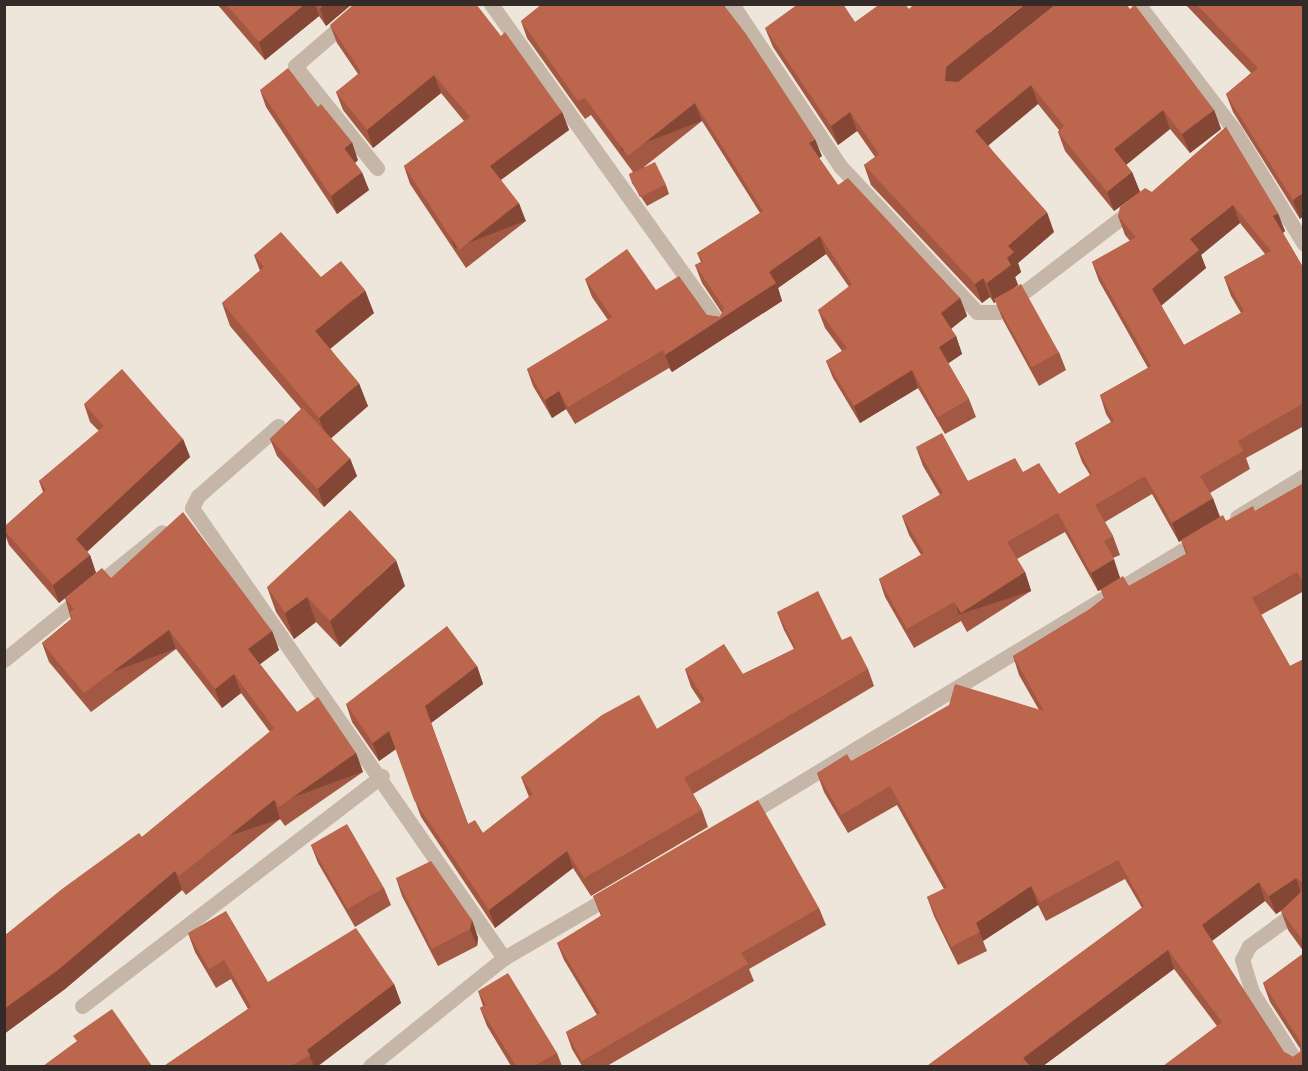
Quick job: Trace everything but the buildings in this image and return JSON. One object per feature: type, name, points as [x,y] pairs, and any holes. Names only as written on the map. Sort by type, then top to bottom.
[{"type":"street","points":[[367,4],[295,66],[377,168]]},
{"type":"street","points":[[491,4],[721,327]]},
{"type":"street","points":[[732,4],[840,166],[976,312],[998,312],[1151,195]]},
{"type":"street","points":[[1138,4],[1235,131],[1304,244]]},
{"type":"street","points":[[1198,160],[1235,131]]},
{"type":"street","points":[[4,660],[192,508],[198,496],[278,426]]},
{"type":"street","points":[[729,826],[1304,476]]},
{"type":"street","points":[[192,508],[382,776],[504,958]]},
{"type":"street","points":[[81,1006],[382,776]]},
{"type":"street","points":[[370,1066],[504,958],[627,886]]},
{"type":"street","points":[[1299,1066],[1252,992],[1242,960],[1249,946],[1304,906]]}]
